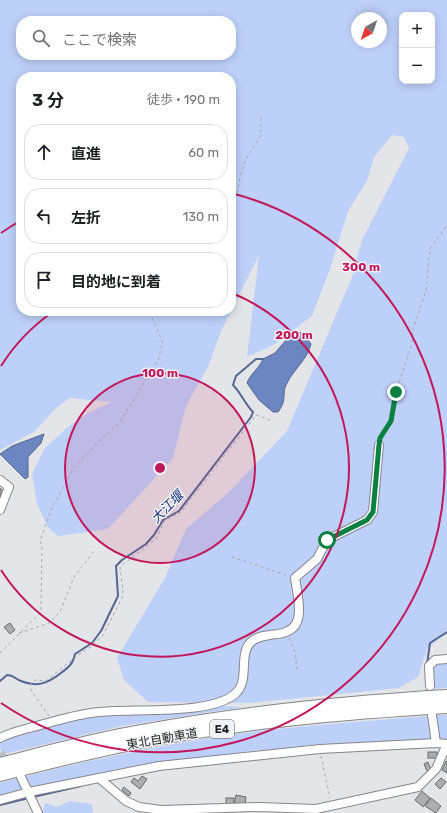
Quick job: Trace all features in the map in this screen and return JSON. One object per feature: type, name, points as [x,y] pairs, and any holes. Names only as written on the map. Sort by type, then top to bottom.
[{"type":"highway","name":"東北自動車道","points":[[0,764],[141,731],[220,718],[323,706],[447,696]]},
{"type":"highway","name":"東北自動車道","points":[[0,775],[70,757],[135,743],[222,729],[321,717],[447,707]]},
{"type":"street","points":[[0,738],[51,722],[91,712],[200,707],[218,703],[236,693],[242,683],[247,646],[260,637],[288,632],[294,628],[298,616],[295,578],[317,559],[327,540],[367,520],[373,512],[379,445]]},
{"type":"street","points":[[0,480],[10,487],[0,510]]},
{"type":"street","points":[[430,686],[429,666],[435,660],[447,659]]},
{"type":"street","points":[[432,716],[436,743]]},
{"type":"street","points":[[0,800],[28,792],[159,766],[320,749],[436,743],[447,744],[436,769],[418,787],[397,790],[331,807],[300,809],[259,806],[160,810],[139,807],[126,801],[99,778]]},
{"type":"street","points":[[21,777],[38,813]]},
{"type":"path","points":[[236,197],[246,160],[261,136],[261,117]]},
{"type":"path","points":[[379,445],[380,438],[391,421],[396,392],[412,344],[413,329],[426,291],[430,249],[447,225]]},
{"type":"path","points":[[0,654],[18,633],[41,612],[42,547],[40,541],[50,512],[72,469],[97,442],[120,422],[158,360],[163,343],[151,316]]},
{"type":"path","points":[[51,722],[48,712],[31,690],[31,684],[35,680],[46,681],[78,655],[92,646],[103,635],[122,598],[123,590],[120,568],[126,561],[153,542],[165,520],[180,513],[256,415],[270,420]]},
{"type":"path","points":[[18,633],[49,623],[60,612],[74,577],[96,550]]},
{"type":"path","points":[[232,557],[295,578]]},
{"type":"path","points":[[288,632],[289,642],[295,652],[297,669]]},
{"type":"path","points":[[320,749],[331,807]]},
{"type":"shaded area","points":[[0,0],[447,0],[447,630],[427,649],[418,677],[399,688],[249,703],[148,702],[124,680],[117,658],[165,578],[186,529],[229,492],[287,431],[352,277],[362,240],[409,148],[404,137],[392,135],[374,157],[367,181],[348,211],[330,269],[312,316],[275,344],[247,357],[259,255],[236,301],[236,72],[16,72],[16,316],[228,316],[221,331],[208,367],[186,406],[173,458],[108,529],[58,536],[47,526],[37,503],[32,474],[45,448],[68,427],[88,413],[112,402],[70,398],[56,408],[34,432],[0,450]]},
{"type":"shaded area","points":[[293,332],[303,333],[311,344],[307,355],[293,373],[285,387],[283,404],[278,412],[273,412],[259,400],[247,383],[263,359],[275,353]]},
{"type":"shaded area","points":[[44,434],[41,443],[28,457],[28,477],[25,479],[0,454],[12,446]]},
{"type":"shaded area","points":[[447,663],[447,688],[433,689],[431,669],[436,664]]},
{"type":"shaded area","points":[[220,706],[243,707],[121,726],[4,754],[0,749],[0,742],[5,739],[91,716]]},
{"type":"shaded area","points":[[435,715],[447,715],[447,740],[441,740],[437,736]]},
{"type":"shaded area","points":[[431,716],[432,737],[428,741],[251,751],[119,770],[35,789],[30,787],[23,777],[71,765],[167,745],[216,737],[296,727]]},
{"type":"shaded area","points":[[17,778],[22,789],[20,793],[0,798],[0,783]]},
{"type":"shaded area","points":[[70,801],[92,804],[93,813],[43,813],[45,803],[57,807]]},
{"type":"building","points":[[0,488],[4,492],[0,496]]},
{"type":"building","points":[[10,623],[15,630],[10,634],[4,627]]},
{"type":"building","points":[[428,752],[437,752],[437,758],[428,758]]},
{"type":"building","points":[[446,761],[447,762],[447,773],[442,770]]},
{"type":"building","points":[[428,762],[431,770],[427,771],[424,764]]},
{"type":"building","points":[[142,776],[147,779],[140,789],[131,782],[134,778],[138,781]]},
{"type":"building","points":[[441,778],[446,782],[440,789],[435,784]]},
{"type":"building","points":[[124,787],[131,793],[129,796],[122,790]]},
{"type":"building","points":[[422,791],[430,798],[423,807],[415,800]]},
{"type":"building","points":[[236,795],[246,797],[245,805],[234,804]]},
{"type":"building","points":[[226,798],[234,798],[234,805],[226,805]]},
{"type":"building","points":[[431,798],[441,806],[436,813],[425,806]]},
{"type":"waterway","name":"大江堰","points":[[0,681],[7,675],[32,684],[47,682],[66,669],[72,663],[75,654],[92,643],[101,631],[118,596],[116,566],[122,560],[146,544],[154,535],[163,520],[179,511],[251,417],[253,412],[233,385],[236,376],[256,359],[263,359]]},
{"type":"waterway","points":[[427,664],[430,643],[447,632]]},
{"type":"waterway","points":[[33,797],[81,786]]},
{"type":"waterway","points":[[0,805],[29,798]]},
{"type":"tunnel","points":[[0,753],[10,765]]},
{"type":"route","points":[[327,540],[367,520],[373,512],[380,438],[391,421],[396,392]]}]
